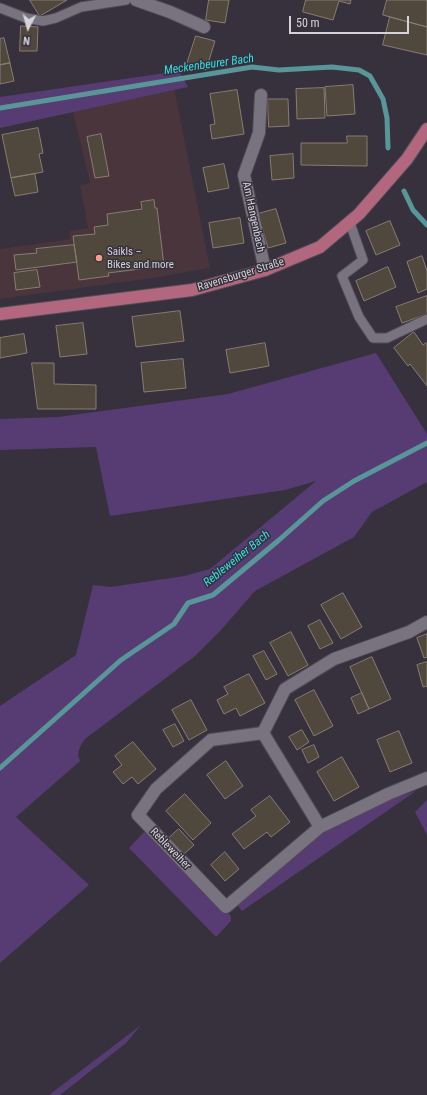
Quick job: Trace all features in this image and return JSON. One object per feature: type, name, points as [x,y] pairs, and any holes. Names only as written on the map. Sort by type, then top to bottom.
[{"type":"main road","name":"Ravensburger Straße","points":[[0,314],[192,290],[264,270],[320,247],[359,214],[407,159],[427,128]]},
{"type":"street","points":[[136,0],[170,12],[204,27]]},
{"type":"street","name":"Am Hangenbach","points":[[261,95],[258,133],[244,175],[264,270]]},
{"type":"street","points":[[320,827],[263,733],[285,689],[334,659],[409,632],[427,622]]},
{"type":"street","name":"Rebleweiher","points":[[263,733],[211,740],[156,789],[138,815],[226,907],[320,827],[388,794],[427,778]]},
{"type":"lane","points":[[0,8],[26,18],[43,21],[56,18],[78,3],[126,0]]},
{"type":"lane","points":[[350,223],[363,260],[342,276],[359,317],[373,338],[387,338],[427,319]]},
{"type":"shaded area","points":[[179,71],[188,87],[0,128],[0,97]]},
{"type":"shaded area","points":[[173,83],[210,268],[153,278],[0,299],[0,249],[70,239],[70,231],[88,228],[80,185],[90,183],[70,100]]},
{"type":"shaded area","points":[[376,353],[427,434],[427,482],[372,512],[354,537],[255,591],[221,630],[195,656],[85,739],[79,750],[78,755],[80,761],[16,817],[89,885],[0,963],[0,706],[76,655],[93,585],[111,587],[184,576],[210,569],[316,481],[285,490],[110,516],[96,447],[0,450],[0,419],[58,417],[228,394]]},
{"type":"shaded area","points":[[416,791],[242,911],[235,902],[302,846],[341,822],[381,803]]},
{"type":"shaded area","points":[[427,800],[427,835],[415,812]]},
{"type":"shaded area","points":[[145,831],[231,916],[231,921],[216,937],[129,848]]},
{"type":"shaded area","points":[[141,1025],[126,1043],[60,1095],[49,1095]]},
{"type":"building","points":[[30,0],[67,0],[40,16]]},
{"type":"building","points":[[209,0],[229,0],[225,23],[206,20]]},
{"type":"building","points":[[306,0],[351,0],[350,4],[339,1],[333,20],[303,12]]},
{"type":"building","points":[[387,0],[427,0],[427,27],[383,15]]},
{"type":"building","points":[[390,17],[427,27],[427,55],[383,45]]},
{"type":"building","points":[[21,26],[38,27],[37,51],[20,51]]},
{"type":"building","points":[[196,36],[215,41],[206,70],[187,64]]},
{"type":"building","points":[[4,38],[10,63],[0,65],[0,39]]},
{"type":"building","points":[[10,63],[14,81],[0,84],[0,65]]},
{"type":"building","points":[[353,85],[355,114],[327,116],[325,87]]},
{"type":"building","points":[[324,88],[325,118],[297,119],[296,89]]},
{"type":"building","points":[[237,90],[244,134],[212,139],[210,125],[215,124],[210,94]]},
{"type":"building","points":[[268,99],[288,99],[289,126],[269,127]]},
{"type":"building","points":[[38,128],[43,153],[39,154],[43,172],[11,178],[2,135]]},
{"type":"building","points":[[101,134],[109,176],[95,178],[87,137]]},
{"type":"building","points":[[347,136],[367,136],[367,166],[301,165],[301,143],[347,143]]},
{"type":"building","points":[[293,154],[294,178],[272,180],[270,156]]},
{"type":"building","points":[[224,164],[229,188],[208,192],[203,168]]},
{"type":"building","points":[[35,174],[38,192],[15,196],[11,178]]},
{"type":"building","points":[[154,200],[155,208],[157,208],[164,266],[108,273],[109,276],[79,280],[73,236],[95,234],[94,227],[108,225],[107,214],[142,209],[141,202]]},
{"type":"building","points":[[276,209],[286,243],[268,248],[258,214]]},
{"type":"building","points":[[240,218],[244,243],[213,248],[209,223]]},
{"type":"building","points":[[390,221],[400,245],[376,255],[366,231]]},
{"type":"building","points":[[74,245],[77,262],[16,270],[14,255],[37,253],[36,249]]},
{"type":"building","points":[[422,256],[427,271],[427,289],[418,293],[407,262]]},
{"type":"building","points":[[388,267],[396,287],[364,301],[356,281]]},
{"type":"building","points":[[37,270],[40,287],[16,290],[14,273]]},
{"type":"building","points":[[427,296],[427,314],[402,323],[396,307]]},
{"type":"building","points":[[180,311],[184,341],[136,347],[132,317]]},
{"type":"building","points":[[83,323],[87,354],[60,357],[56,326]]},
{"type":"building","points":[[414,332],[423,345],[427,342],[427,386],[410,364],[408,366],[394,348]]},
{"type":"building","points":[[24,334],[27,353],[0,358],[0,338]]},
{"type":"building","points":[[265,343],[269,366],[230,373],[226,350]]},
{"type":"building","points":[[183,359],[186,388],[144,392],[141,363]]},
{"type":"building","points":[[32,363],[54,363],[54,384],[96,385],[96,409],[38,409]]},
{"type":"building","points":[[343,593],[362,627],[341,639],[321,605]]},
{"type":"building","points":[[320,620],[333,643],[320,649],[308,626]]},
{"type":"building","points":[[291,632],[308,665],[288,676],[270,643]]},
{"type":"building","points":[[427,634],[427,657],[424,658],[417,638]]},
{"type":"building","points":[[264,651],[277,674],[266,680],[253,656]]},
{"type":"building","points":[[372,657],[391,699],[369,709],[350,667]]},
{"type":"building","points":[[427,662],[427,686],[423,687],[417,665]]},
{"type":"building","points":[[249,674],[265,703],[240,716],[236,708],[224,714],[217,700],[228,694],[224,687]]},
{"type":"building","points":[[314,690],[333,726],[314,736],[295,700]]},
{"type":"building","points":[[362,693],[369,709],[358,714],[351,698]]},
{"type":"building","points":[[191,700],[207,730],[189,740],[172,710]]},
{"type":"building","points":[[175,724],[184,741],[173,747],[163,730]]},
{"type":"building","points":[[302,730],[309,742],[297,750],[289,737]]},
{"type":"building","points":[[399,731],[412,763],[390,772],[377,740]]},
{"type":"building","points":[[133,742],[156,769],[138,784],[132,777],[123,784],[113,772],[122,765],[115,756]]},
{"type":"building","points":[[314,745],[319,757],[308,763],[302,750]]},
{"type":"building","points":[[342,757],[359,787],[334,801],[317,772]]},
{"type":"building","points":[[226,761],[243,786],[225,799],[207,775]]},
{"type":"building","points":[[185,794],[211,823],[193,840],[166,811]]},
{"type":"building","points":[[270,796],[290,822],[271,837],[267,832],[244,849],[232,834],[256,816],[251,810]]},
{"type":"building","points":[[179,829],[194,845],[184,854],[169,838]]},
{"type":"building","points":[[225,852],[239,869],[225,881],[211,865]]},
{"type":"waterway","name":"Meckenbeurer Bach","points":[[0,108],[252,67],[279,70],[332,67],[359,70],[370,76],[383,99],[387,118],[388,148]]},
{"type":"waterway","name":"Meckenbeurer Bach","points":[[404,191],[413,210],[427,225]]},
{"type":"waterway","name":"Rebleweiher Bach","points":[[0,768],[121,660],[174,624],[188,603],[213,595],[323,501],[354,481],[427,443]]},
{"type":"place","name":"Saikls – Bikes and more","points":[[99,258]]}]
